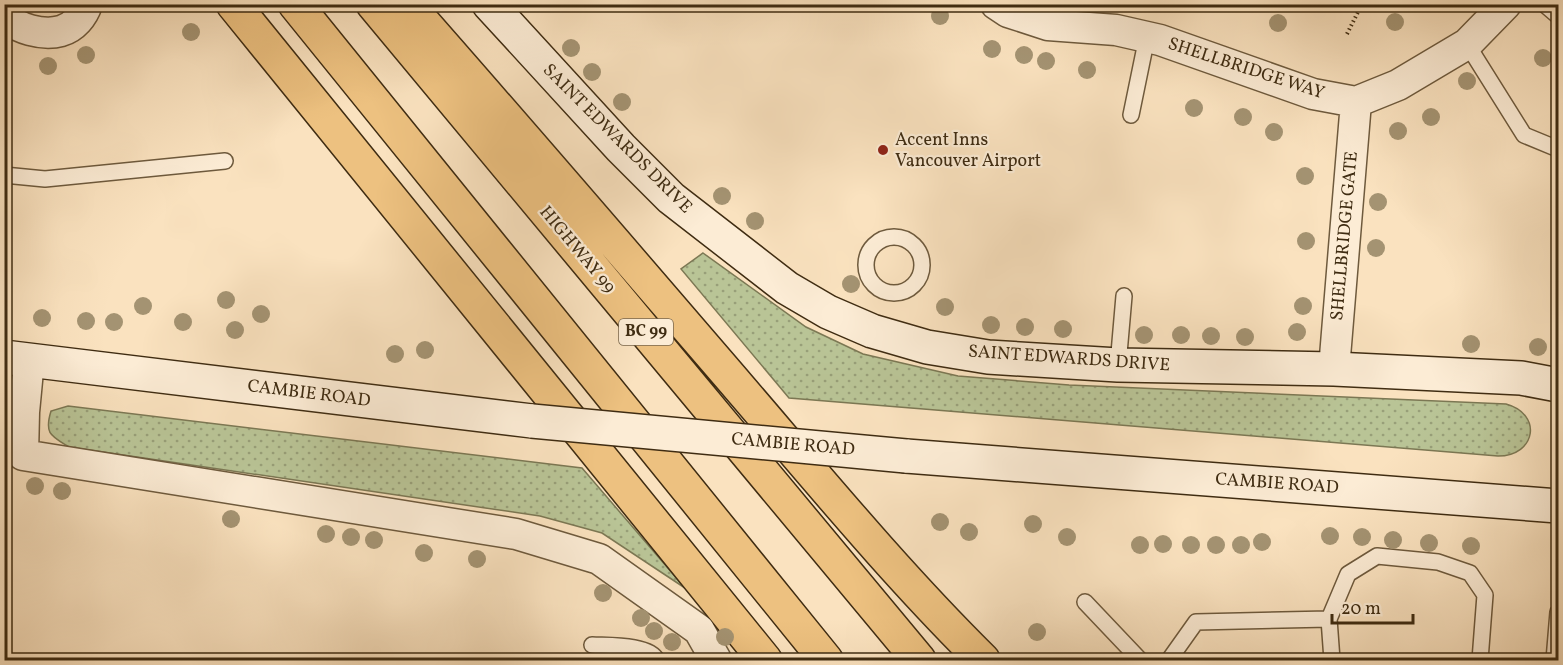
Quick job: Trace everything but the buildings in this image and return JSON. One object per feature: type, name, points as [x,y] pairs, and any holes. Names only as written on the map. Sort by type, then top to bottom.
[{"type":"highway","points":[[233,4],[765,660]]},
{"type":"highway","points":[[295,4],[826,660]]},
{"type":"highway","name":"HIGHWAY 99","points":[[373,4],[919,660]]},
{"type":"highway","points":[[407,4],[529,142],[818,479],[945,623],[983,660]]},
{"type":"main road","name":"SAINT EDWARDS DRIVE","points":[[489,4],[585,110],[671,198],[787,288],[828,312],[872,332],[927,347],[988,357],[1118,365],[1334,369],[1521,378],[1558,385]]},
{"type":"main road","name":"CAMBIE ROAD","points":[[17,358],[532,421],[906,456],[1558,506]]},
{"type":"street","points":[[4,15],[20,27],[36,31],[61,31],[75,24],[87,4]]},
{"type":"street","name":"SHELLBRIDGE WAY","points":[[996,4],[1008,12],[1048,25],[1116,30],[1147,37],[1313,94],[1356,102]]},
{"type":"street","points":[[1356,102],[1398,85],[1467,44],[1506,4]]},
{"type":"street","name":"SHELLBRIDGE GATE","points":[[1334,369],[1356,102]]},
{"type":"street","name":"CAMBIE ROAD","points":[[17,358],[24,412],[23,455],[516,534],[599,559],[699,630],[716,660]]},
{"type":"lane","points":[[1544,4],[1558,16]]},
{"type":"lane","points":[[1131,115],[1147,37]]},
{"type":"lane","points":[[1467,44],[1524,135],[1558,150]]},
{"type":"lane","points":[[4,175],[45,179],[225,161]]},
{"type":"lane","points":[[1118,365],[1124,296]]},
{"type":"lane","points":[[1332,660],[1329,619],[1348,574],[1377,556],[1438,562],[1470,573],[1485,595],[1480,660]]},
{"type":"lane","points":[[1085,602],[1140,660]]},
{"type":"lane","points":[[1554,660],[1558,612]]},
{"type":"lane","points":[[1170,660],[1196,622],[1329,619]]},
{"type":"lane","points":[[945,623],[973,660]]},
{"type":"lane","points":[[592,645],[645,649],[657,660]]},
{"type":"path","points":[[1347,34],[1362,4]]},
{"type":"green space","points":[[703,253],[806,327],[863,354],[958,376],[1069,385],[1506,404],[1518,409],[1526,416],[1530,425],[1530,434],[1527,442],[1520,449],[1511,454],[1498,456],[789,398],[681,269]]},
{"type":"green space","points":[[68,406],[582,468],[685,588],[602,533],[540,516],[69,447],[51,434],[48,425],[51,411]]},
{"type":"place","name":"Accent Inns Vancouver Airport","points":[[883,150]]}]
